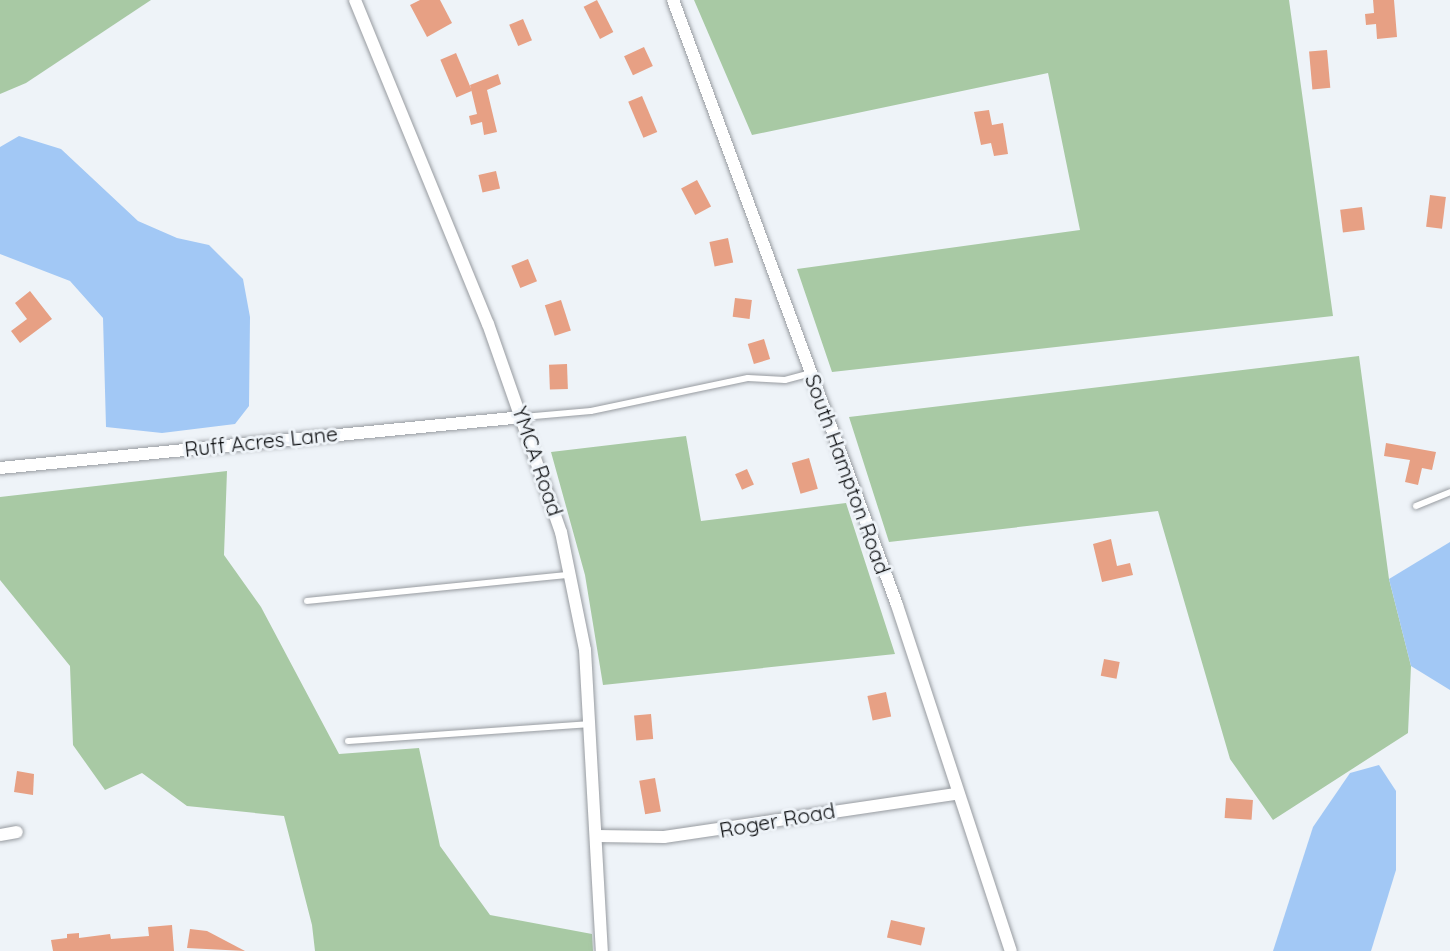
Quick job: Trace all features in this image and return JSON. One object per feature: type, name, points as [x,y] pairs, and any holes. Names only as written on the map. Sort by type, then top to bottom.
[{"type":"street","name":"YMCA Road","points":[[355,0],[550,490],[585,650],[602,951]]},
{"type":"street","name":"South Hampton Road","points":[[673,0],[905,631],[956,794],[1011,951]]},
{"type":"street","name":"Ruff Acres Lane","points":[[0,468],[523,417]]},
{"type":"street","name":"Roger Road","points":[[597,836],[664,837],[956,794]]},
{"type":"street","points":[[0,835],[17,832]]},
{"type":"lane","points":[[523,417],[591,411],[748,378],[785,380],[812,373]]},
{"type":"lane","points":[[1416,506],[1450,492]]},
{"type":"lane","points":[[307,601],[570,575]]},
{"type":"lane","points":[[348,741],[591,724]]},
{"type":"green space","points":[[0,0],[151,0],[26,83],[0,94]]},
{"type":"green space","points":[[694,0],[1289,0],[1333,316],[832,372],[797,269],[1080,230],[1048,73],[752,135]]},
{"type":"green space","points":[[1359,356],[1389,579],[1411,666],[1408,733],[1273,820],[1230,759],[1158,511],[889,542],[849,417]]},
{"type":"green space","points":[[686,436],[701,521],[846,503],[895,654],[603,685],[585,575],[551,452]]},
{"type":"green space","points":[[227,471],[224,555],[261,607],[339,754],[419,748],[440,846],[490,915],[592,934],[593,951],[315,951],[312,925],[284,816],[187,806],[142,773],[105,790],[73,745],[70,666],[0,580],[0,497]]},
{"type":"water","points":[[19,136],[61,149],[138,221],[177,238],[209,245],[243,279],[250,317],[249,406],[235,424],[162,433],[106,427],[103,318],[70,281],[0,254],[0,147]]},
{"type":"water","points":[[1450,542],[1450,690],[1411,666],[1389,579]]},
{"type":"water","points":[[1379,765],[1396,791],[1396,870],[1371,951],[1273,951],[1313,827],[1350,773]]},
{"type":"building","points":[[420,0],[440,0],[452,23],[427,37],[410,5]]},
{"type":"building","points":[[597,0],[613,32],[600,39],[584,7]]},
{"type":"building","points":[[1373,0],[1394,0],[1397,37],[1377,39],[1376,24],[1366,25],[1365,14],[1374,13]]},
{"type":"building","points":[[523,19],[532,40],[518,46],[509,25]]},
{"type":"building","points":[[644,47],[653,66],[633,75],[624,56]]},
{"type":"building","points":[[1327,50],[1330,88],[1312,89],[1309,52]]},
{"type":"building","points":[[456,53],[472,91],[456,97],[440,60]]},
{"type":"building","points":[[498,74],[501,84],[487,90],[497,132],[484,135],[482,122],[471,125],[469,116],[477,114],[470,85]]},
{"type":"building","points":[[642,96],[657,132],[643,138],[628,102]]},
{"type":"building","points":[[989,110],[992,125],[1003,123],[1008,154],[994,156],[991,143],[981,145],[974,112]]},
{"type":"building","points":[[496,171],[500,189],[483,193],[478,175]]},
{"type":"building","points":[[697,180],[711,206],[695,215],[681,188]]},
{"type":"building","points":[[1430,195],[1446,197],[1442,229],[1426,227]]},
{"type":"building","points":[[1362,207],[1365,230],[1343,233],[1340,210]]},
{"type":"building","points":[[728,238],[733,262],[715,266],[709,242]]},
{"type":"building","points":[[528,259],[537,281],[520,288],[511,266]]},
{"type":"building","points":[[30,291],[52,319],[20,343],[11,331],[27,319],[15,303]]},
{"type":"building","points":[[735,298],[752,300],[750,319],[733,317]]},
{"type":"building","points":[[561,300],[571,330],[555,336],[545,305]]},
{"type":"building","points":[[764,339],[770,359],[754,364],[748,344]]},
{"type":"building","points":[[567,364],[568,389],[550,390],[549,365]]},
{"type":"building","points":[[1386,443],[1436,452],[1432,470],[1422,468],[1418,485],[1405,482],[1410,460],[1384,456]]},
{"type":"building","points":[[809,458],[818,489],[801,494],[792,463]]},
{"type":"building","points":[[747,469],[754,485],[742,490],[735,474]]},
{"type":"building","points":[[1111,539],[1117,566],[1130,563],[1133,575],[1102,582],[1093,544]]},
{"type":"building","points":[[1104,659],[1120,662],[1116,679],[1101,676]]},
{"type":"building","points":[[886,692],[891,716],[873,720],[867,696]]},
{"type":"building","points":[[651,714],[653,739],[636,740],[634,715]]},
{"type":"building","points":[[17,771],[34,774],[33,795],[14,792]]},
{"type":"building","points":[[655,778],[661,811],[645,814],[639,781]]},
{"type":"building","points":[[1226,798],[1253,800],[1252,820],[1225,818]]},
{"type":"building","points":[[891,920],[925,928],[921,945],[887,938]]},
{"type":"building","points":[[172,925],[174,951],[53,951],[51,940],[79,933],[79,938],[110,934],[111,939],[149,936],[148,927]]},
{"type":"building","points":[[190,929],[207,931],[245,951],[187,948]]}]
